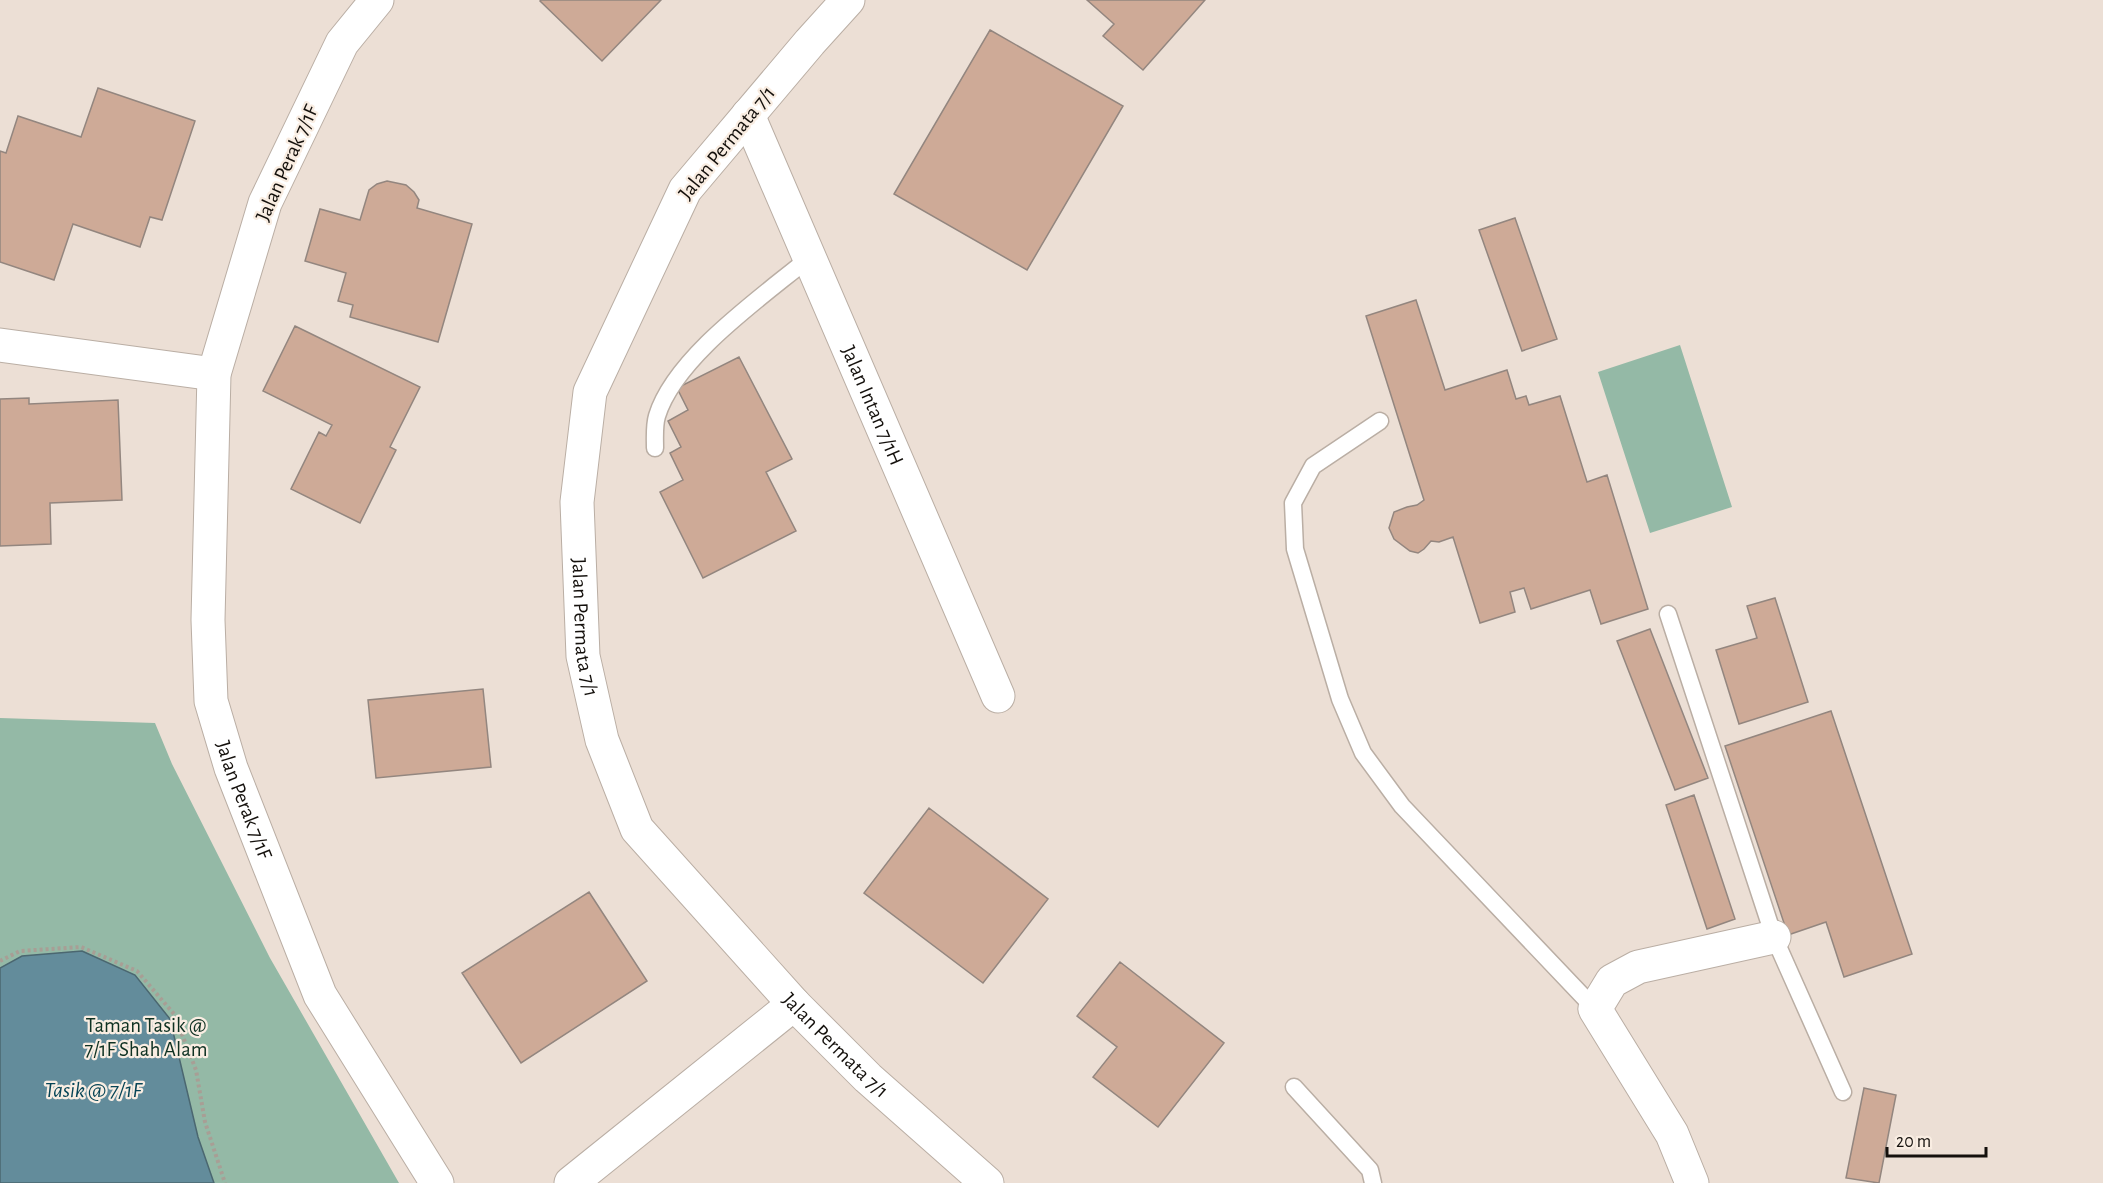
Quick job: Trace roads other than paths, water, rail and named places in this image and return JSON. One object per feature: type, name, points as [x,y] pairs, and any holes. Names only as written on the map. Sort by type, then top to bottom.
[{"type":"street","name":"Jalan Perak 7/1F","points":[[377,0],[342,43],[266,203],[214,374],[208,620],[211,701],[231,768],[320,995],[437,1183]]},
{"type":"street","name":"Jalan Permata 7/1","points":[[848,0],[684,190],[590,392],[577,502],[583,656],[602,740],[637,829],[794,1004],[868,1078],[987,1183]]},
{"type":"street","name":"Jalan Intan 7/1H","points":[[748,114],[998,696]]},
{"type":"street","points":[[0,345],[214,374]]},
{"type":"street","points":[[1692,1183],[1672,1134],[1595,1009],[1612,981],[1638,967],[1774,937]]},
{"type":"street","points":[[571,1183],[794,1004]]},
{"type":"lane","points":[[655,448],[656,418],[667,392],[682,372],[738,316],[809,258]]},
{"type":"lane","points":[[1380,421],[1313,466],[1293,503],[1295,549],[1340,699],[1363,753],[1402,806],[1595,1009]]},
{"type":"lane","points":[[1668,614],[1774,937],[1843,1092]]},
{"type":"lane","points":[[1293,1088],[1370,1170],[1373,1183]]},
{"type":"water","name":"Tasik @ 7/1F","points":[[82,951],[135,975],[170,1019],[198,1137],[214,1183],[0,1183],[0,968],[22,956]]},
{"type":"park label","name":"Taman Tasik @ 7/1F Shah Alam","points":[[146,1037]]}]
